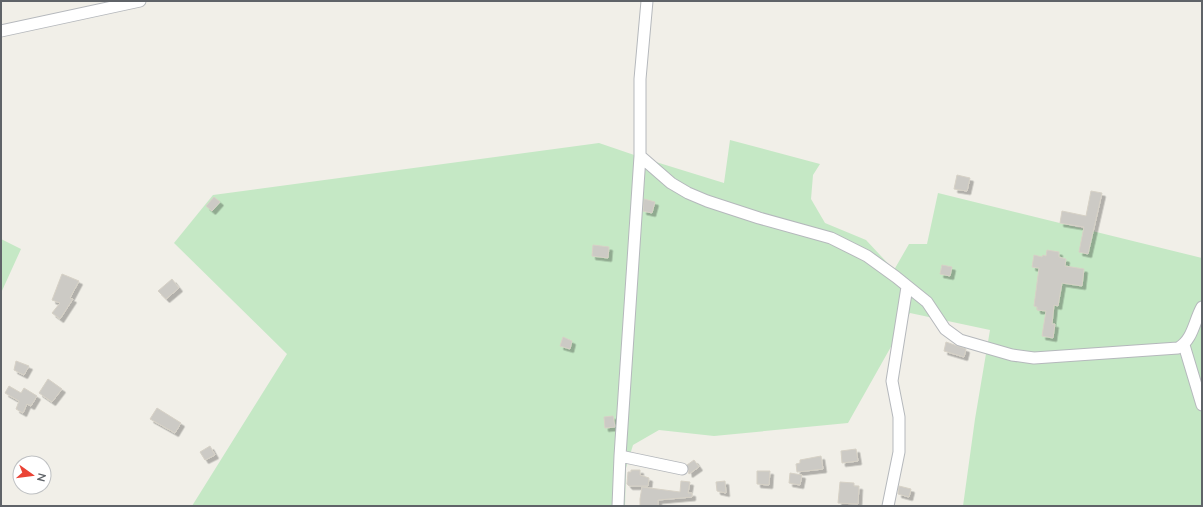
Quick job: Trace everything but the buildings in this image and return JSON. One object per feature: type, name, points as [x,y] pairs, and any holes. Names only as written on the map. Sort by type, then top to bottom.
[{"type":"street","points":[[1,31],[140,1]]},
{"type":"street","points":[[618,506],[640,156],[640,79],[647,1]]},
{"type":"street","points":[[640,156],[670,183],[688,193],[707,201],[759,218],[831,238],[867,256],[927,302],[945,329],[960,340],[1012,355],[1034,358],[1178,348],[1184,345],[1190,336],[1202,307]]},
{"type":"street","points":[[888,506],[899,452],[899,417],[892,381],[908,287]]},
{"type":"street","points":[[1184,345],[1202,405]]},
{"type":"street","points":[[620,456],[682,469]]},
{"type":"green space","points":[[730,140],[820,164],[813,175],[811,199],[825,223],[866,240],[894,270],[909,244],[927,244],[938,193],[1202,258],[1202,506],[963,506],[975,419],[990,330],[910,313],[848,423],[714,436],[659,430],[633,445],[626,468],[625,506],[192,506],[287,354],[174,243],[213,195],[599,143],[724,183]]},
{"type":"green space","points":[[1,239],[21,249],[1,293]]}]
